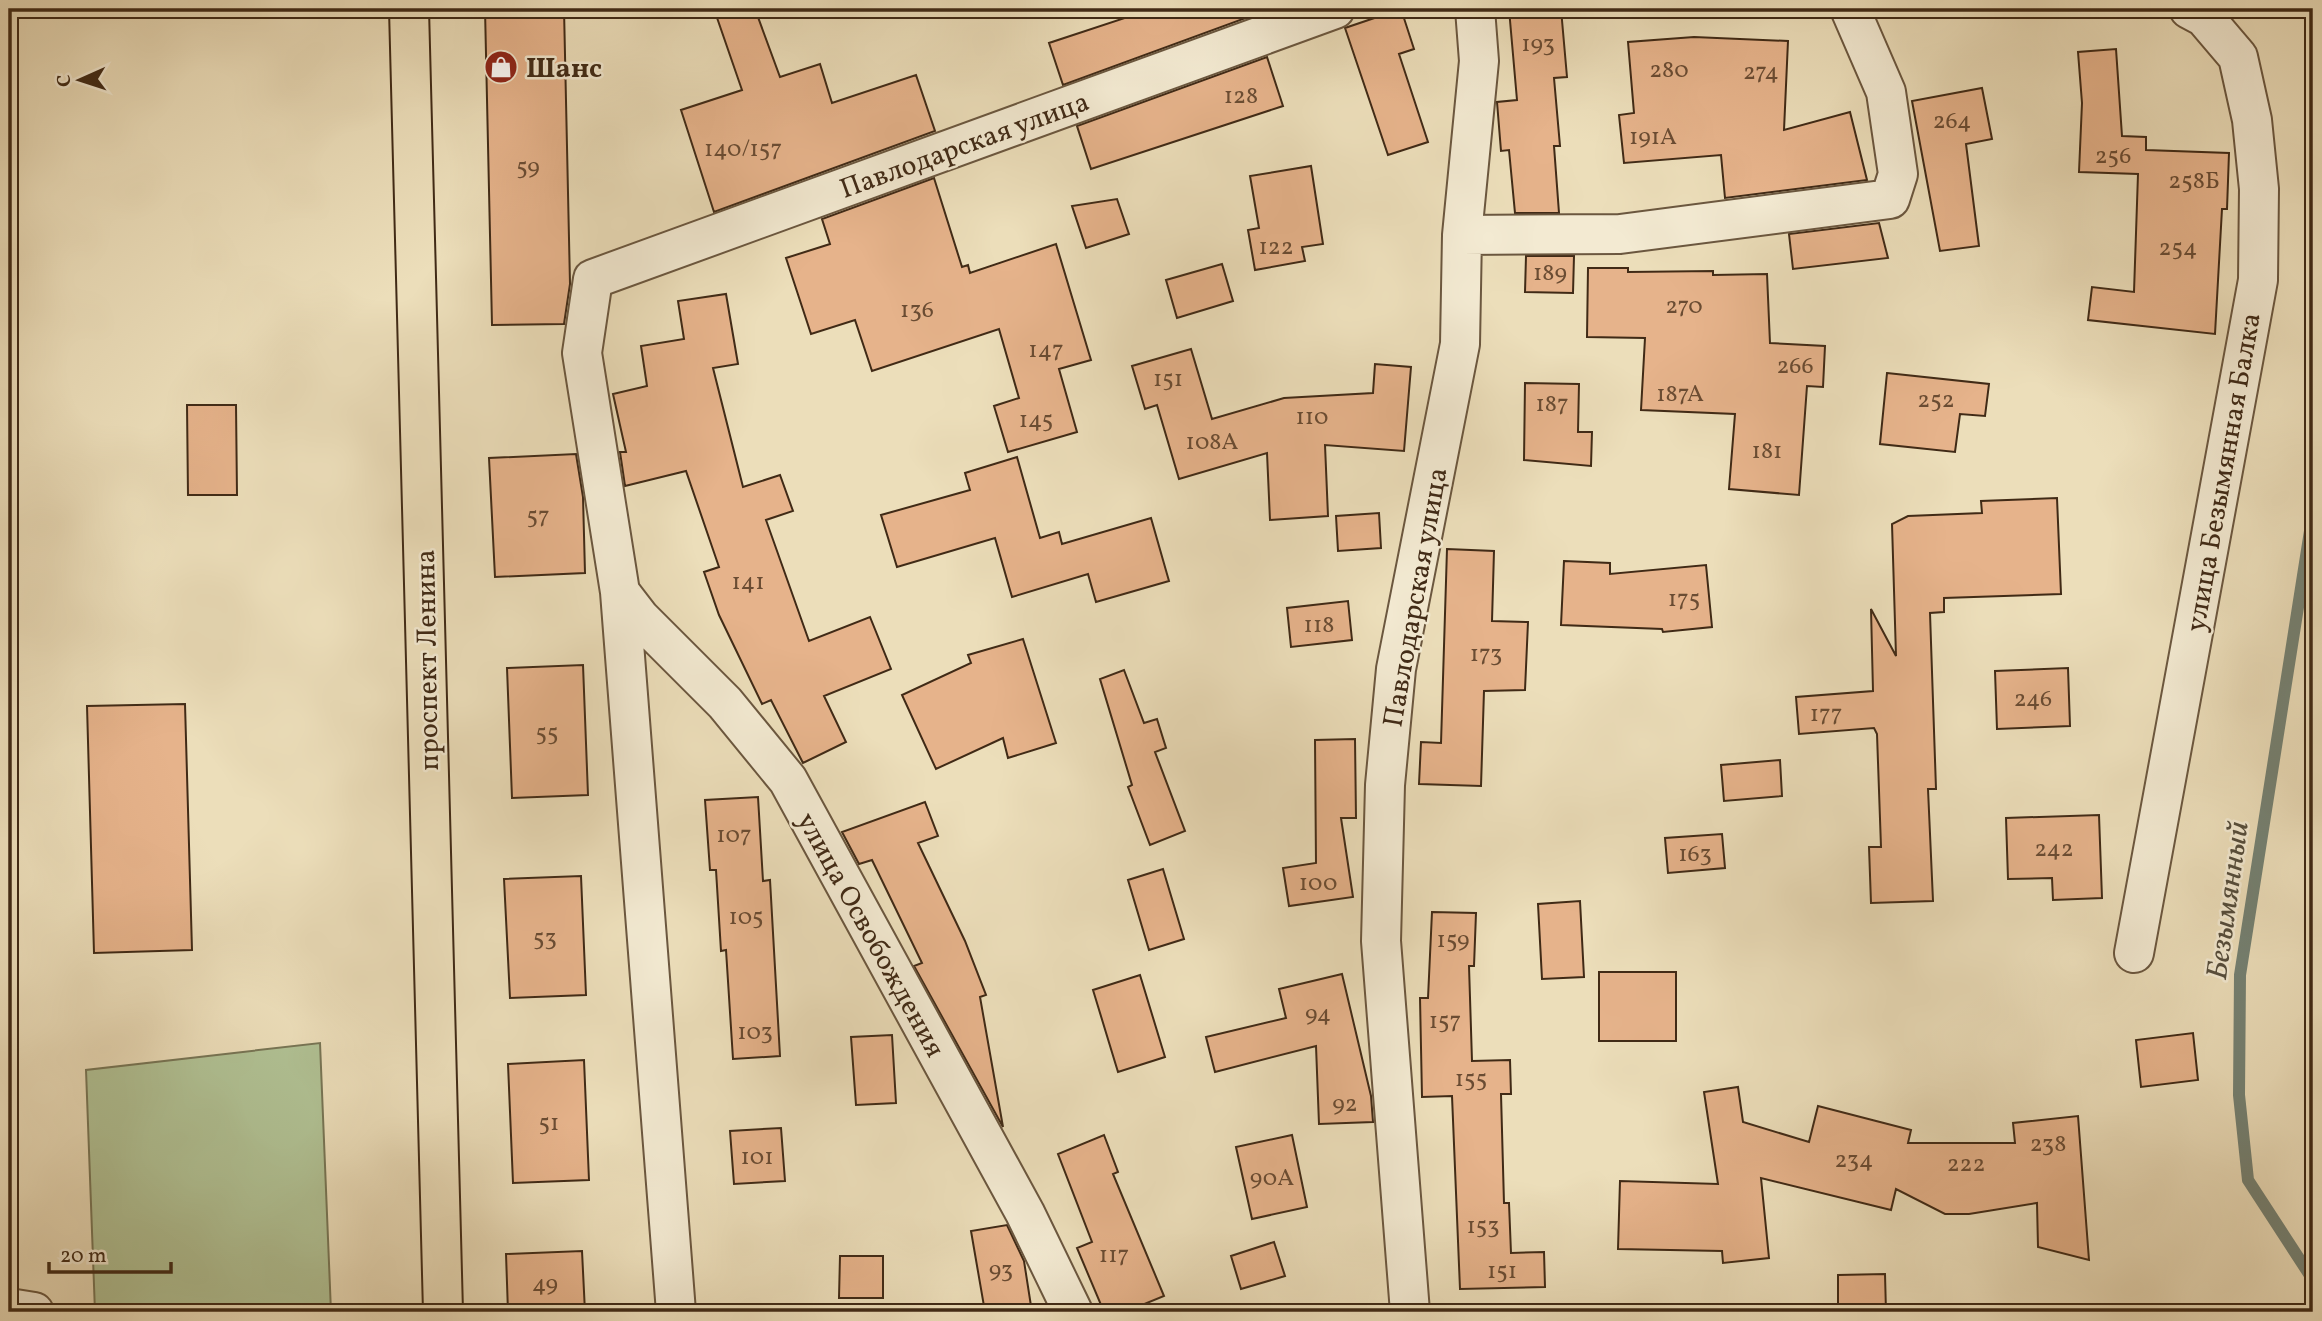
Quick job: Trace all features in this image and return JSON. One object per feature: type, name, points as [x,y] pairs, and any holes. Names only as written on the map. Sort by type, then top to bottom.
[{"type":"main road","name":"проспект Ленина","points":[[409,9],[443,1312]]},
{"type":"street","name":"Павлодарская улица","points":[[593,279],[1335,9]]},
{"type":"street","name":"Павлодарская улица","points":[[1410,1312],[1381,941],[1385,785],[1396,668],[1461,344],[1462,235],[1479,61],[1475,9]]},
{"type":"street","points":[[1462,235],[1620,234],[1890,200],[1898,174],[1886,92],[1850,9]]},
{"type":"street","name":"улица Безымянная Балка","points":[[2134,953],[2258,280],[2259,189],[2252,120],[2238,57],[2204,17],[2189,9]]},
{"type":"street","name":"улица Освобождения","points":[[593,279],[582,354],[620,592],[676,1312]]},
{"type":"street","name":"улица Освобождения","points":[[620,592],[640,618],[725,703],[788,780],[1025,1213],[1073,1312]]},
{"type":"street","points":[[9,1308],[34,1312]]},
{"type":"green space","points":[[320,1043],[331,1312],[95,1312],[86,1070]]},
{"type":"building","points":[[485,9],[564,9],[570,284],[564,324],[492,325]]},
{"type":"building","points":[[714,9],[755,9],[780,77],[820,64],[832,103],[916,75],[935,131],[714,212],[681,110],[742,90]]},
{"type":"building","points":[[1128,9],[1252,9],[1254,15],[1063,85],[1049,43],[1131,16]]},
{"type":"building","points":[[1401,9],[1414,49],[1399,54],[1428,142],[1388,155],[1345,28]]},
{"type":"building","points":[[1509,9],[1561,9],[1567,77],[1554,78],[1560,146],[1554,146],[1559,213],[1515,213],[1509,150],[1501,151],[1497,102],[1517,100]]},
{"type":"building","points":[[1694,37],[1788,41],[1784,130],[1850,112],[1867,180],[1725,198],[1721,155],[1624,163],[1619,115],[1634,113],[1628,42]]},
{"type":"building","points":[[2116,49],[2122,136],[2146,137],[2146,150],[2229,153],[2227,209],[2222,209],[2215,334],[2088,320],[2092,287],[2134,292],[2138,174],[2079,172],[2082,103],[2078,52]]},
{"type":"building","points":[[1267,57],[1283,106],[1091,169],[1077,126]]},
{"type":"building","points":[[1982,88],[1992,139],[1966,144],[1979,246],[1940,251],[1912,101]]},
{"type":"building","points":[[1311,166],[1323,244],[1302,247],[1305,261],[1255,270],[1248,230],[1259,228],[1250,176]]},
{"type":"building","points":[[934,178],[962,267],[968,265],[970,273],[1056,244],[1091,360],[1059,369],[1077,432],[1008,452],[994,406],[1019,398],[999,329],[872,371],[855,320],[811,334],[786,258],[830,244],[822,219]]},
{"type":"building","points":[[1117,199],[1129,234],[1086,248],[1072,206]]},
{"type":"building","points":[[1879,223],[1888,258],[1793,269],[1789,234]]},
{"type":"building","points":[[1526,256],[1574,256],[1573,293],[1525,292]]},
{"type":"building","points":[[1222,264],[1233,301],[1177,318],[1166,280]]},
{"type":"building","points":[[1588,268],[1628,268],[1628,272],[1713,271],[1713,275],[1767,274],[1770,343],[1825,346],[1823,387],[1807,386],[1799,495],[1729,489],[1735,414],[1641,410],[1645,338],[1587,337]]},
{"type":"building","points":[[726,294],[738,364],[713,368],[743,487],[780,475],[793,511],[766,520],[809,641],[870,617],[891,669],[824,696],[846,742],[803,763],[771,700],[762,704],[719,615],[704,572],[719,567],[686,471],[625,486],[620,452],[626,452],[613,394],[647,386],[641,346],[684,339],[678,301]]},
{"type":"building","points":[[1191,349],[1212,419],[1284,398],[1373,393],[1375,364],[1411,367],[1404,451],[1325,445],[1328,516],[1270,520],[1267,453],[1179,479],[1157,405],[1145,409],[1132,366]]},
{"type":"building","points":[[1887,373],[1989,384],[1985,416],[1960,414],[1955,452],[1880,444]]},
{"type":"building","points":[[1525,383],[1579,384],[1578,432],[1592,432],[1591,466],[1524,460]]},
{"type":"building","points":[[187,405],[236,405],[237,495],[188,495]]},
{"type":"building","points":[[576,454],[583,497],[585,573],[495,577],[489,458]]},
{"type":"building","points":[[1017,457],[1040,538],[1059,532],[1062,544],[1151,518],[1169,581],[1096,602],[1088,574],[1012,597],[995,538],[897,567],[881,515],[970,490],[965,473]]},
{"type":"building","points":[[2057,498],[2061,594],[1944,598],[1944,612],[1930,613],[1936,789],[1928,789],[1933,901],[1871,903],[1869,847],[1881,847],[1877,734],[1874,728],[1799,734],[1796,697],[1873,691],[1871,609],[1896,656],[1892,524],[1908,516],[1982,513],[1981,501]]},
{"type":"building","points":[[1379,513],[1381,548],[1338,551],[1336,516]]},
{"type":"building","points":[[1447,549],[1494,551],[1492,621],[1528,622],[1525,690],[1484,691],[1481,786],[1419,784],[1421,742],[1441,743]]},
{"type":"building","points":[[1564,561],[1610,563],[1610,574],[1706,565],[1712,627],[1663,632],[1662,629],[1561,625]]},
{"type":"building","points":[[1348,601],[1352,640],[1291,647],[1287,608]]},
{"type":"building","points":[[1023,639],[1056,743],[1008,758],[1003,738],[936,769],[902,695],[971,663],[968,655]]},
{"type":"building","points":[[583,665],[588,795],[512,798],[507,668]]},
{"type":"building","points":[[2068,668],[2070,726],[1997,729],[1995,671]]},
{"type":"building","points":[[1124,670],[1144,723],[1157,719],[1166,748],[1155,752],[1185,831],[1150,845],[1128,787],[1132,785],[1100,679]]},
{"type":"building","points":[[185,704],[192,950],[94,953],[87,706]]},
{"type":"building","points":[[1355,739],[1356,818],[1341,818],[1353,897],[1289,906],[1283,868],[1316,863],[1315,740]]},
{"type":"building","points":[[1780,760],[1782,796],[1724,801],[1721,765]]},
{"type":"building","points":[[758,797],[763,881],[770,880],[780,1056],[733,1059],[726,950],[721,951],[716,870],[710,870],[705,800]]},
{"type":"building","points":[[925,802],[938,836],[918,843],[965,941],[986,995],[980,997],[1003,1127],[914,966],[922,963],[872,860],[859,864],[842,832]]},
{"type":"building","points":[[2099,815],[2102,898],[2053,900],[2052,878],[2008,879],[2006,818]]},
{"type":"building","points":[[1722,834],[1725,868],[1668,873],[1665,838]]},
{"type":"building","points":[[1163,869],[1184,939],[1149,950],[1128,880]]},
{"type":"building","points":[[581,876],[586,995],[510,998],[504,879]]},
{"type":"building","points":[[1580,901],[1584,977],[1542,979],[1538,904]]},
{"type":"building","points":[[1432,912],[1476,913],[1474,966],[1469,966],[1472,1061],[1510,1060],[1511,1094],[1501,1094],[1504,1203],[1509,1203],[1511,1253],[1544,1252],[1545,1287],[1460,1289],[1452,1096],[1422,1097],[1420,998],[1428,998]]},
{"type":"building","points":[[1599,972],[1676,972],[1676,1041],[1599,1041]]},
{"type":"building","points":[[1342,974],[1371,1096],[1373,1122],[1319,1124],[1316,1046],[1215,1072],[1206,1037],[1286,1018],[1279,989]]},
{"type":"building","points":[[1140,975],[1165,1057],[1118,1072],[1093,990]]},
{"type":"building","points":[[2193,1033],[2198,1080],[2141,1087],[2136,1040]]},
{"type":"building","points":[[892,1035],[896,1103],[856,1105],[851,1037]]},
{"type":"building","points":[[584,1060],[589,1180],[513,1183],[508,1064]]},
{"type":"building","points":[[1738,1087],[1743,1122],[1809,1142],[1818,1106],[1911,1130],[1908,1143],[2015,1143],[2013,1123],[2078,1116],[2089,1260],[2038,1247],[2037,1203],[1969,1214],[1945,1214],[1896,1189],[1891,1210],[1761,1178],[1769,1258],[1723,1263],[1722,1251],[1618,1249],[1620,1181],[1718,1184],[1704,1092]]},
{"type":"building","points":[[781,1128],[785,1181],[734,1184],[730,1131]]},
{"type":"building","points":[[1104,1135],[1118,1172],[1113,1174],[1164,1296],[1125,1312],[1104,1312],[1077,1248],[1092,1242],[1058,1154]]},
{"type":"building","points":[[1292,1135],[1307,1207],[1252,1219],[1236,1147]]},
{"type":"building","points":[[1007,1225],[1024,1261],[1031,1306],[985,1312],[971,1231]]},
{"type":"building","points":[[1274,1242],[1285,1276],[1241,1289],[1231,1256]]},
{"type":"building","points":[[582,1251],[585,1312],[508,1312],[506,1254]]},
{"type":"building","points":[[840,1256],[883,1256],[883,1298],[839,1298]]},
{"type":"building","points":[[1885,1274],[1886,1312],[1838,1312],[1838,1275]]},
{"type":"waterway","name":"Безымянный","points":[[2313,512],[2240,975],[2239,1095],[2248,1180],[2313,1280]]},
{"type":"place","name":"Шанс","points":[[501,67]]}]
